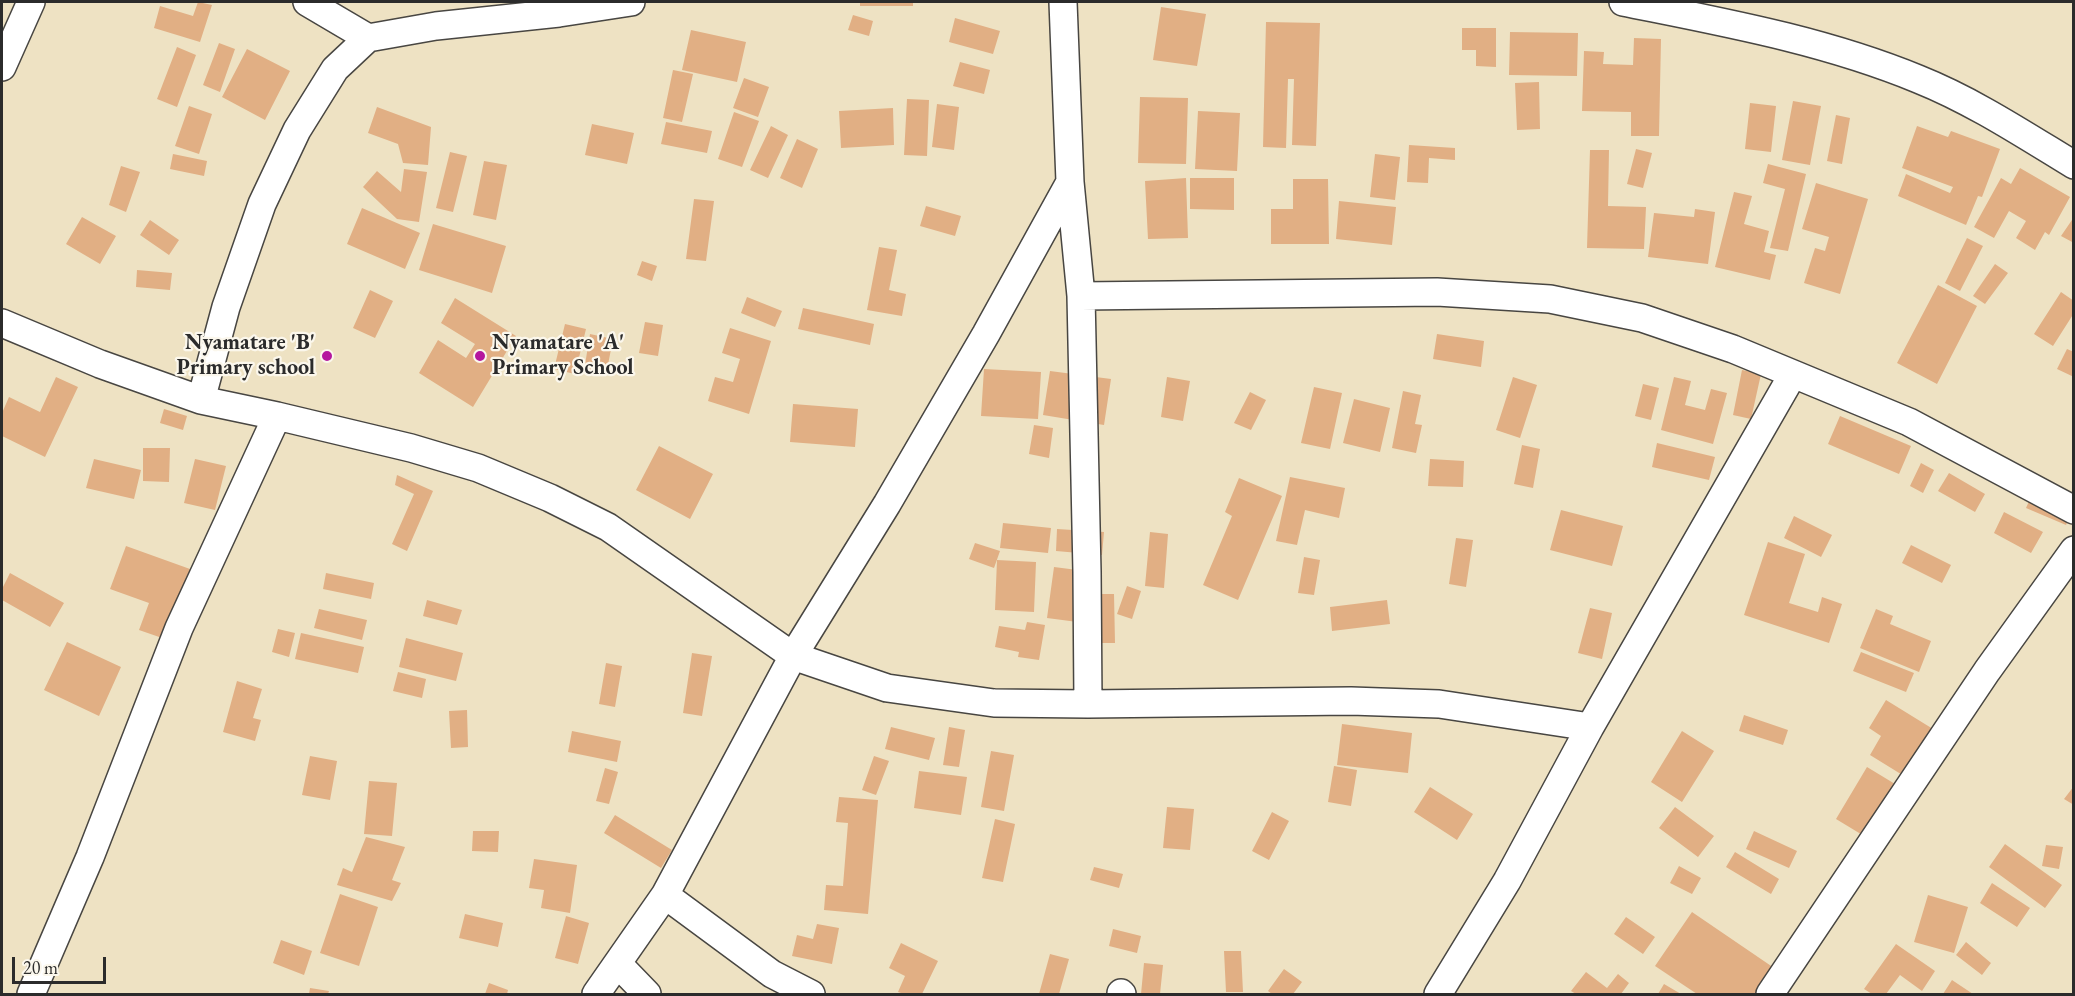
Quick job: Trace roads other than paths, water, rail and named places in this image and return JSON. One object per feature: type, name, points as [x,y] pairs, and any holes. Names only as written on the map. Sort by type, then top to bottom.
[{"type":"street","points":[[2,68],[31,2]]},
{"type":"street","points":[[307,2],[368,38]]},
{"type":"street","points":[[201,400],[226,307],[262,204],[297,130],[335,69],[368,38],[436,26],[559,13],[631,2]]},
{"type":"street","points":[[1063,2],[1070,182],[1081,296],[1088,704]]},
{"type":"street","points":[[1623,2],[1742,26],[1854,55],[1919,80],[1992,115],[2073,165]]},
{"type":"street","points":[[596,994],[665,895],[793,656],[899,484],[1070,182]]},
{"type":"street","points":[[1081,296],[1437,292],[1551,299],[1642,318],[1733,349],[1909,422],[2073,510]]},
{"type":"street","points":[[2,323],[100,364],[201,400],[411,448],[478,468],[550,498],[608,527],[793,656],[886,688],[994,702],[1088,704],[1253,701],[1439,704],[1590,727]]},
{"type":"street","points":[[1438,994],[1507,881],[1590,727],[1792,374]]},
{"type":"street","points":[[31,994],[90,857],[179,628],[277,416]]},
{"type":"street","points":[[1770,994],[1987,671],[2073,550]]},
{"type":"street","points":[[665,895],[772,974],[811,994]]},
{"type":"street","points":[[618,964],[646,994]]},
{"type":"place","name":"Nyamatare 'B' Primary school","points":[[327,356]]},
{"type":"place","name":"Nyamatare 'A' Primary School","points":[[480,356]]}]
